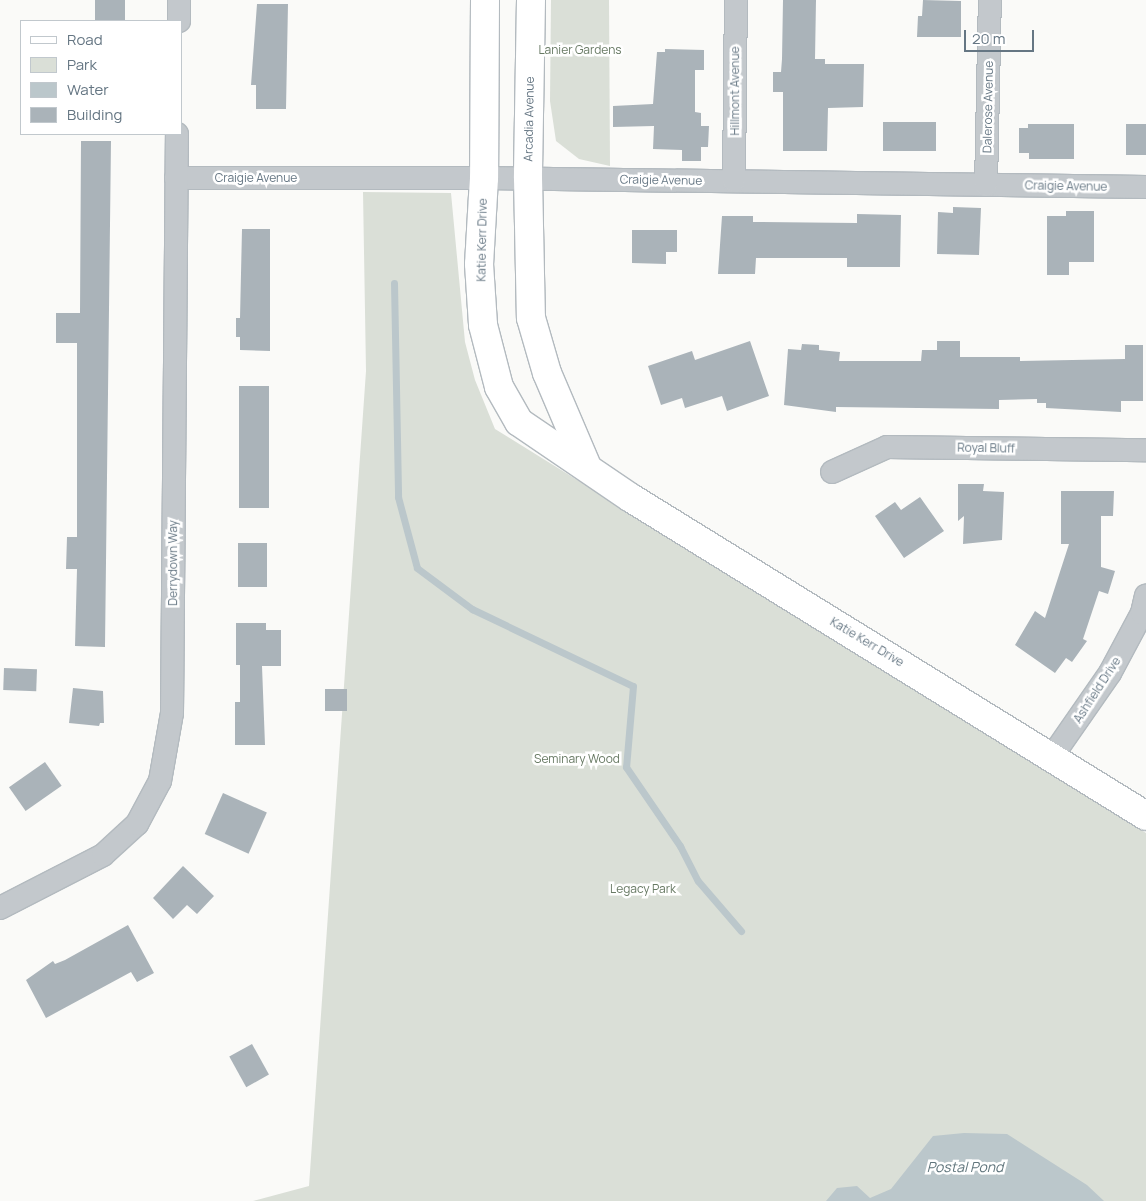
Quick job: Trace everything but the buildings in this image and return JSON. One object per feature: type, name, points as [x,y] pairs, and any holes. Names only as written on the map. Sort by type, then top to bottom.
[{"type":"street","points":[[179,0],[179,20]]},
{"type":"street","points":[[484,178],[486,0]]},
{"type":"street","name":"Arcadia Avenue","points":[[528,178],[531,0]]},
{"type":"street","name":"Hillmont Avenue","points":[[734,182],[736,0]]},
{"type":"street","name":"Dalerose Avenue","points":[[986,185],[990,0]]},
{"type":"street","name":"Derrydown Way","points":[[0,908],[103,855],[136,824],[160,781],[172,713],[177,135]]},
{"type":"street","name":"Craigie Avenue","points":[[176,178],[528,178],[1146,187]]},
{"type":"street","name":"Katie Kerr Drive","points":[[484,178],[480,281],[483,325],[499,387],[518,422],[631,498],[1053,756],[1146,816]]},
{"type":"street","points":[[528,178],[531,318],[547,373],[587,467]]},
{"type":"street","name":"Royal Bluff","points":[[832,472],[887,447],[1146,450]]},
{"type":"street","name":"Ashfield Drive","points":[[1053,756],[1110,673],[1142,613],[1146,595]]},
{"type":"green space","name":"Lanier Gardens","points":[[551,0],[609,0],[610,166],[579,159],[556,141],[550,101]]},
{"type":"green space","name":"Seminary Wood","points":[[363,192],[451,193],[465,342],[475,380],[495,429],[1146,833],[1146,1201],[253,1201],[309,1186],[366,371]]},
{"type":"water","name":"Postal Pond","points":[[964,1133],[1007,1134],[1087,1185],[1104,1201],[826,1201],[837,1188],[857,1186],[870,1198],[891,1189],[933,1136]]},
{"type":"waterway","points":[[394,283],[398,497],[417,568],[472,609],[633,686],[626,767],[680,846],[698,881],[741,931]]},
{"type":"park label","name":"Legacy Park","points":[[643,889]]}]
